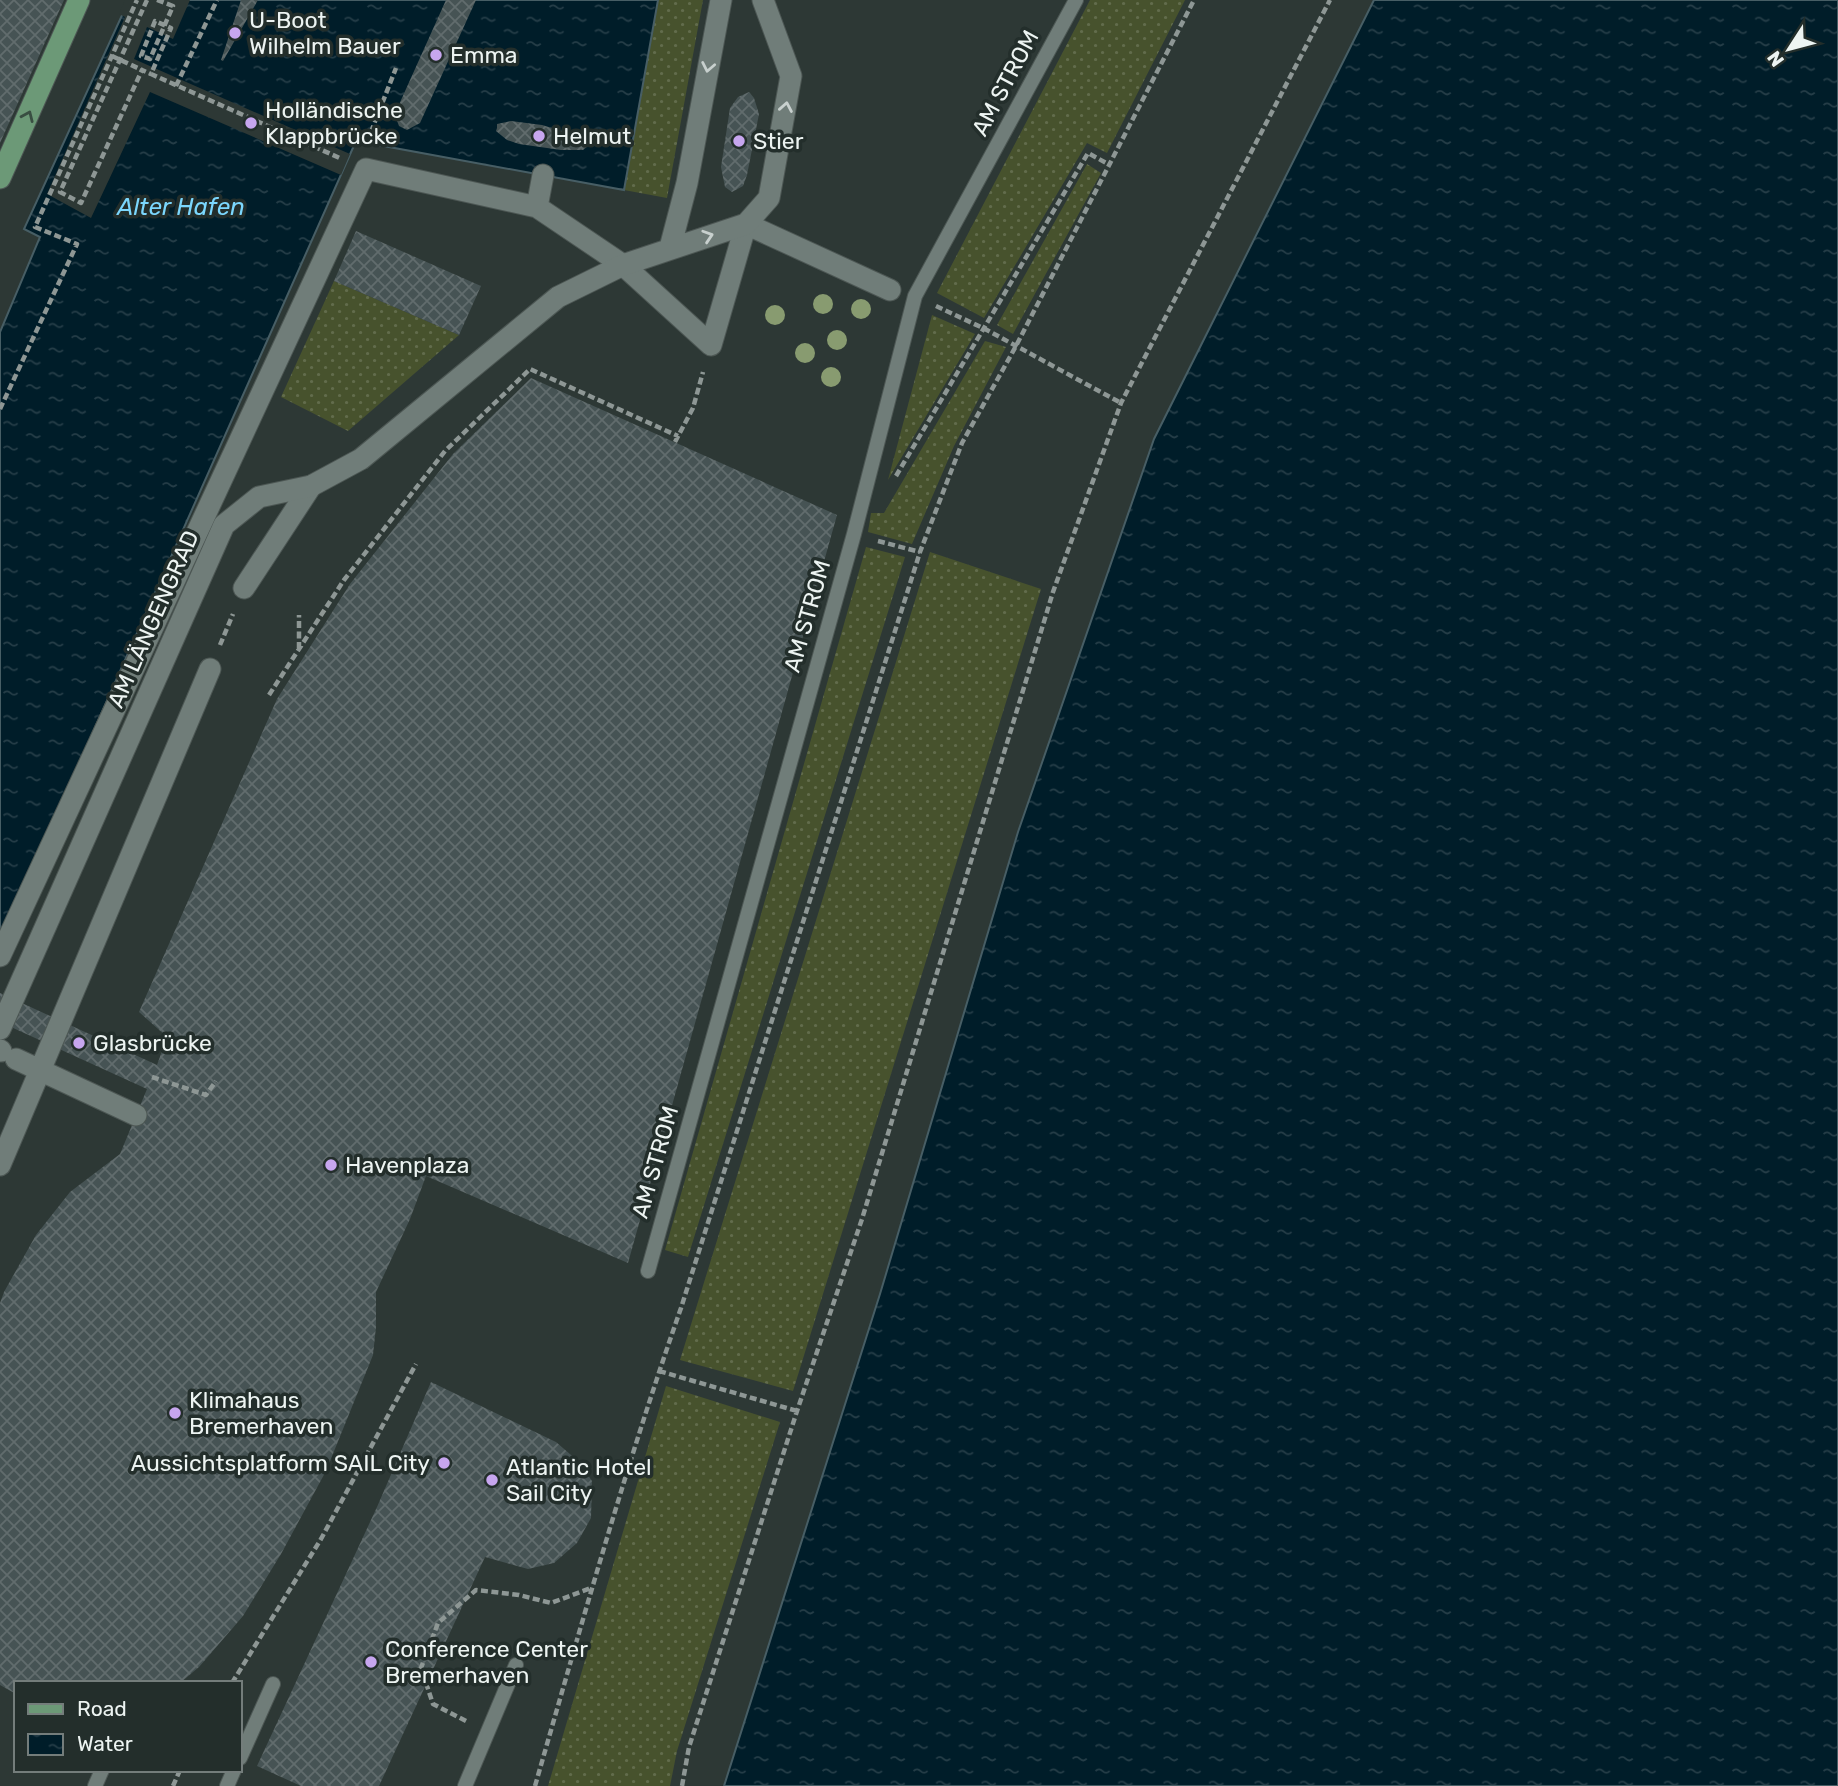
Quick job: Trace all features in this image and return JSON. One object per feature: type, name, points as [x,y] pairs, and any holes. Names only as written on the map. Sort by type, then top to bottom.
[{"type":"main road","points":[[0,178],[79,0]]},
{"type":"street","points":[[670,248],[687,183],[721,0]]},
{"type":"street","points":[[0,956],[366,169],[537,207],[623,265],[710,345],[746,224],[769,198],[791,76],[763,0]]},
{"type":"street","points":[[537,207],[543,175]]},
{"type":"street","points":[[746,224],[890,290]]},
{"type":"street","name":"AM LÄNGENGRAD","points":[[0,1029],[224,526],[259,497],[312,486],[361,459],[558,298],[623,265],[746,224]]},
{"type":"street","points":[[244,588],[312,486]]},
{"type":"street","points":[[0,1165],[210,669]]},
{"type":"street","points":[[6,1053],[136,1115]]},
{"type":"lane","name":"AM STROM","points":[[648,1271],[854,534],[915,296],[1076,0]]},
{"type":"lane","points":[[465,1786],[516,1665]]},
{"type":"lane","points":[[242,1754],[273,1684]]},
{"type":"path","points":[[0,409],[77,244],[35,227],[137,0]]},
{"type":"path","points":[[142,70],[81,203],[60,192],[147,0]]},
{"type":"path","points":[[151,74],[171,28],[163,25],[155,21],[141,56],[150,59],[164,27],[168,17],[173,6],[157,0]]},
{"type":"path","points":[[176,86],[217,0]]},
{"type":"path","points":[[535,1786],[659,1371],[920,552],[962,443],[1016,346],[1194,0]]},
{"type":"path","points":[[682,1786],[689,1747],[862,1219],[1053,592],[1121,402],[1330,0]]},
{"type":"path","points":[[112,56],[366,169]]},
{"type":"path","points":[[366,142],[396,68]]},
{"type":"path","points":[[865,491],[885,496],[1088,153],[1110,165]]},
{"type":"path","points":[[915,296],[985,329],[1121,402]]},
{"type":"path","points":[[675,442],[693,408],[710,345]]},
{"type":"path","points":[[269,695],[344,580],[445,451],[530,369],[678,436]]},
{"type":"path","points":[[854,534],[920,552]]},
{"type":"path","points":[[210,669],[244,588]]},
{"type":"path","points":[[299,615],[299,650]]},
{"type":"path","points":[[152,1077],[206,1096],[216,1081]]},
{"type":"path","points":[[233,1681],[321,1539],[416,1364]]},
{"type":"path","points":[[659,1371],[797,1411]]},
{"type":"path","points":[[472,1724],[433,1704],[421,1668],[438,1623],[476,1590],[519,1595],[551,1603],[592,1588]]},
{"type":"green space","points":[[658,0],[703,0],[667,198],[624,190]]},
{"type":"green space","points":[[1090,0],[1185,0],[1107,153],[1087,143],[984,318],[937,293]]},
{"type":"green space","points":[[1087,164],[1101,173],[1013,334],[997,325]]},
{"type":"green space","points":[[334,281],[459,335],[348,431],[281,397]]},
{"type":"green space","points":[[932,315],[975,334],[888,480]]},
{"type":"green space","points":[[985,341],[1006,347],[954,446],[912,544],[868,532],[871,513],[884,513]]},
{"type":"green space","points":[[866,547],[905,557],[688,1257],[665,1250]]},
{"type":"green space","points":[[930,552],[1041,589],[793,1391],[680,1360]]},
{"type":"green space","points":[[666,1386],[780,1422],[677,1751],[670,1786],[548,1786]]},
{"type":"water","name":"Alter Hafen","points":[[129,0],[658,0],[624,190],[356,141],[0,941],[0,332],[40,237],[24,229]]},
{"type":"water","points":[[1374,0],[1838,0],[1838,1786],[724,1786],[880,1294],[1018,832],[1154,439]]},
{"type":"pier","points":[[125,0],[190,0],[173,39],[147,27],[134,59],[350,154],[341,175],[150,92],[91,218],[47,194],[125,17],[119,14]]},
{"type":"building","points":[[0,0],[64,0],[0,143]]},
{"type":"building","name":"U-Boot Wilhelm Bauer","points":[[241,0],[258,0],[223,61],[221,60]]},
{"type":"building","name":"Emma","points":[[446,0],[476,0],[420,123],[407,130],[399,126],[397,109]]},
{"type":"building","name":"Stier","points":[[749,92],[759,114],[747,175],[743,186],[732,192],[725,187],[721,167],[730,108],[738,97]]},
{"type":"building","name":"Helmut","points":[[511,121],[542,125],[565,132],[585,141],[588,146],[583,150],[561,150],[519,144],[507,140],[496,131],[497,124]]},
{"type":"building","points":[[356,231],[481,286],[459,335],[334,281]]},
{"type":"building","points":[[531,378],[837,515],[628,1263],[426,1176],[410,1219],[376,1292],[373,1355],[326,1471],[281,1554],[243,1616],[199,1667],[182,1681],[14,1681],[14,1693],[0,1685],[0,1303],[36,1235],[70,1192],[120,1154],[147,1089],[0,1022],[0,993],[157,1065],[167,1037],[139,1012],[277,699],[350,584],[453,454]]},
{"type":"building","points":[[431,1382],[556,1442],[578,1461],[592,1481],[591,1518],[577,1543],[554,1563],[528,1569],[485,1557],[379,1786],[301,1786],[257,1766],[377,1507]]},
{"type":"place","name":"U-Boot Wilhelm Bauer","points":[[235,33]]},
{"type":"place","name":"Emma","points":[[436,55]]},
{"type":"place","name":"Holländische Klappbrücke","points":[[251,123]]},
{"type":"place","name":"Helmut","points":[[539,136]]},
{"type":"place","name":"Stier","points":[[739,141]]},
{"type":"place","name":"Glasbrücke","points":[[79,1043]]},
{"type":"place","name":"Havenplaza","points":[[331,1165]]},
{"type":"place","name":"Klimahaus Bremerhaven","points":[[175,1413]]},
{"type":"place","name":"Aussichtsplatform SAIL City","points":[[444,1463]]},
{"type":"place","name":"Atlantic Hotel Sail City","points":[[492,1480]]},
{"type":"place","name":"Conference Center Bremerhaven","points":[[371,1662]]}]
